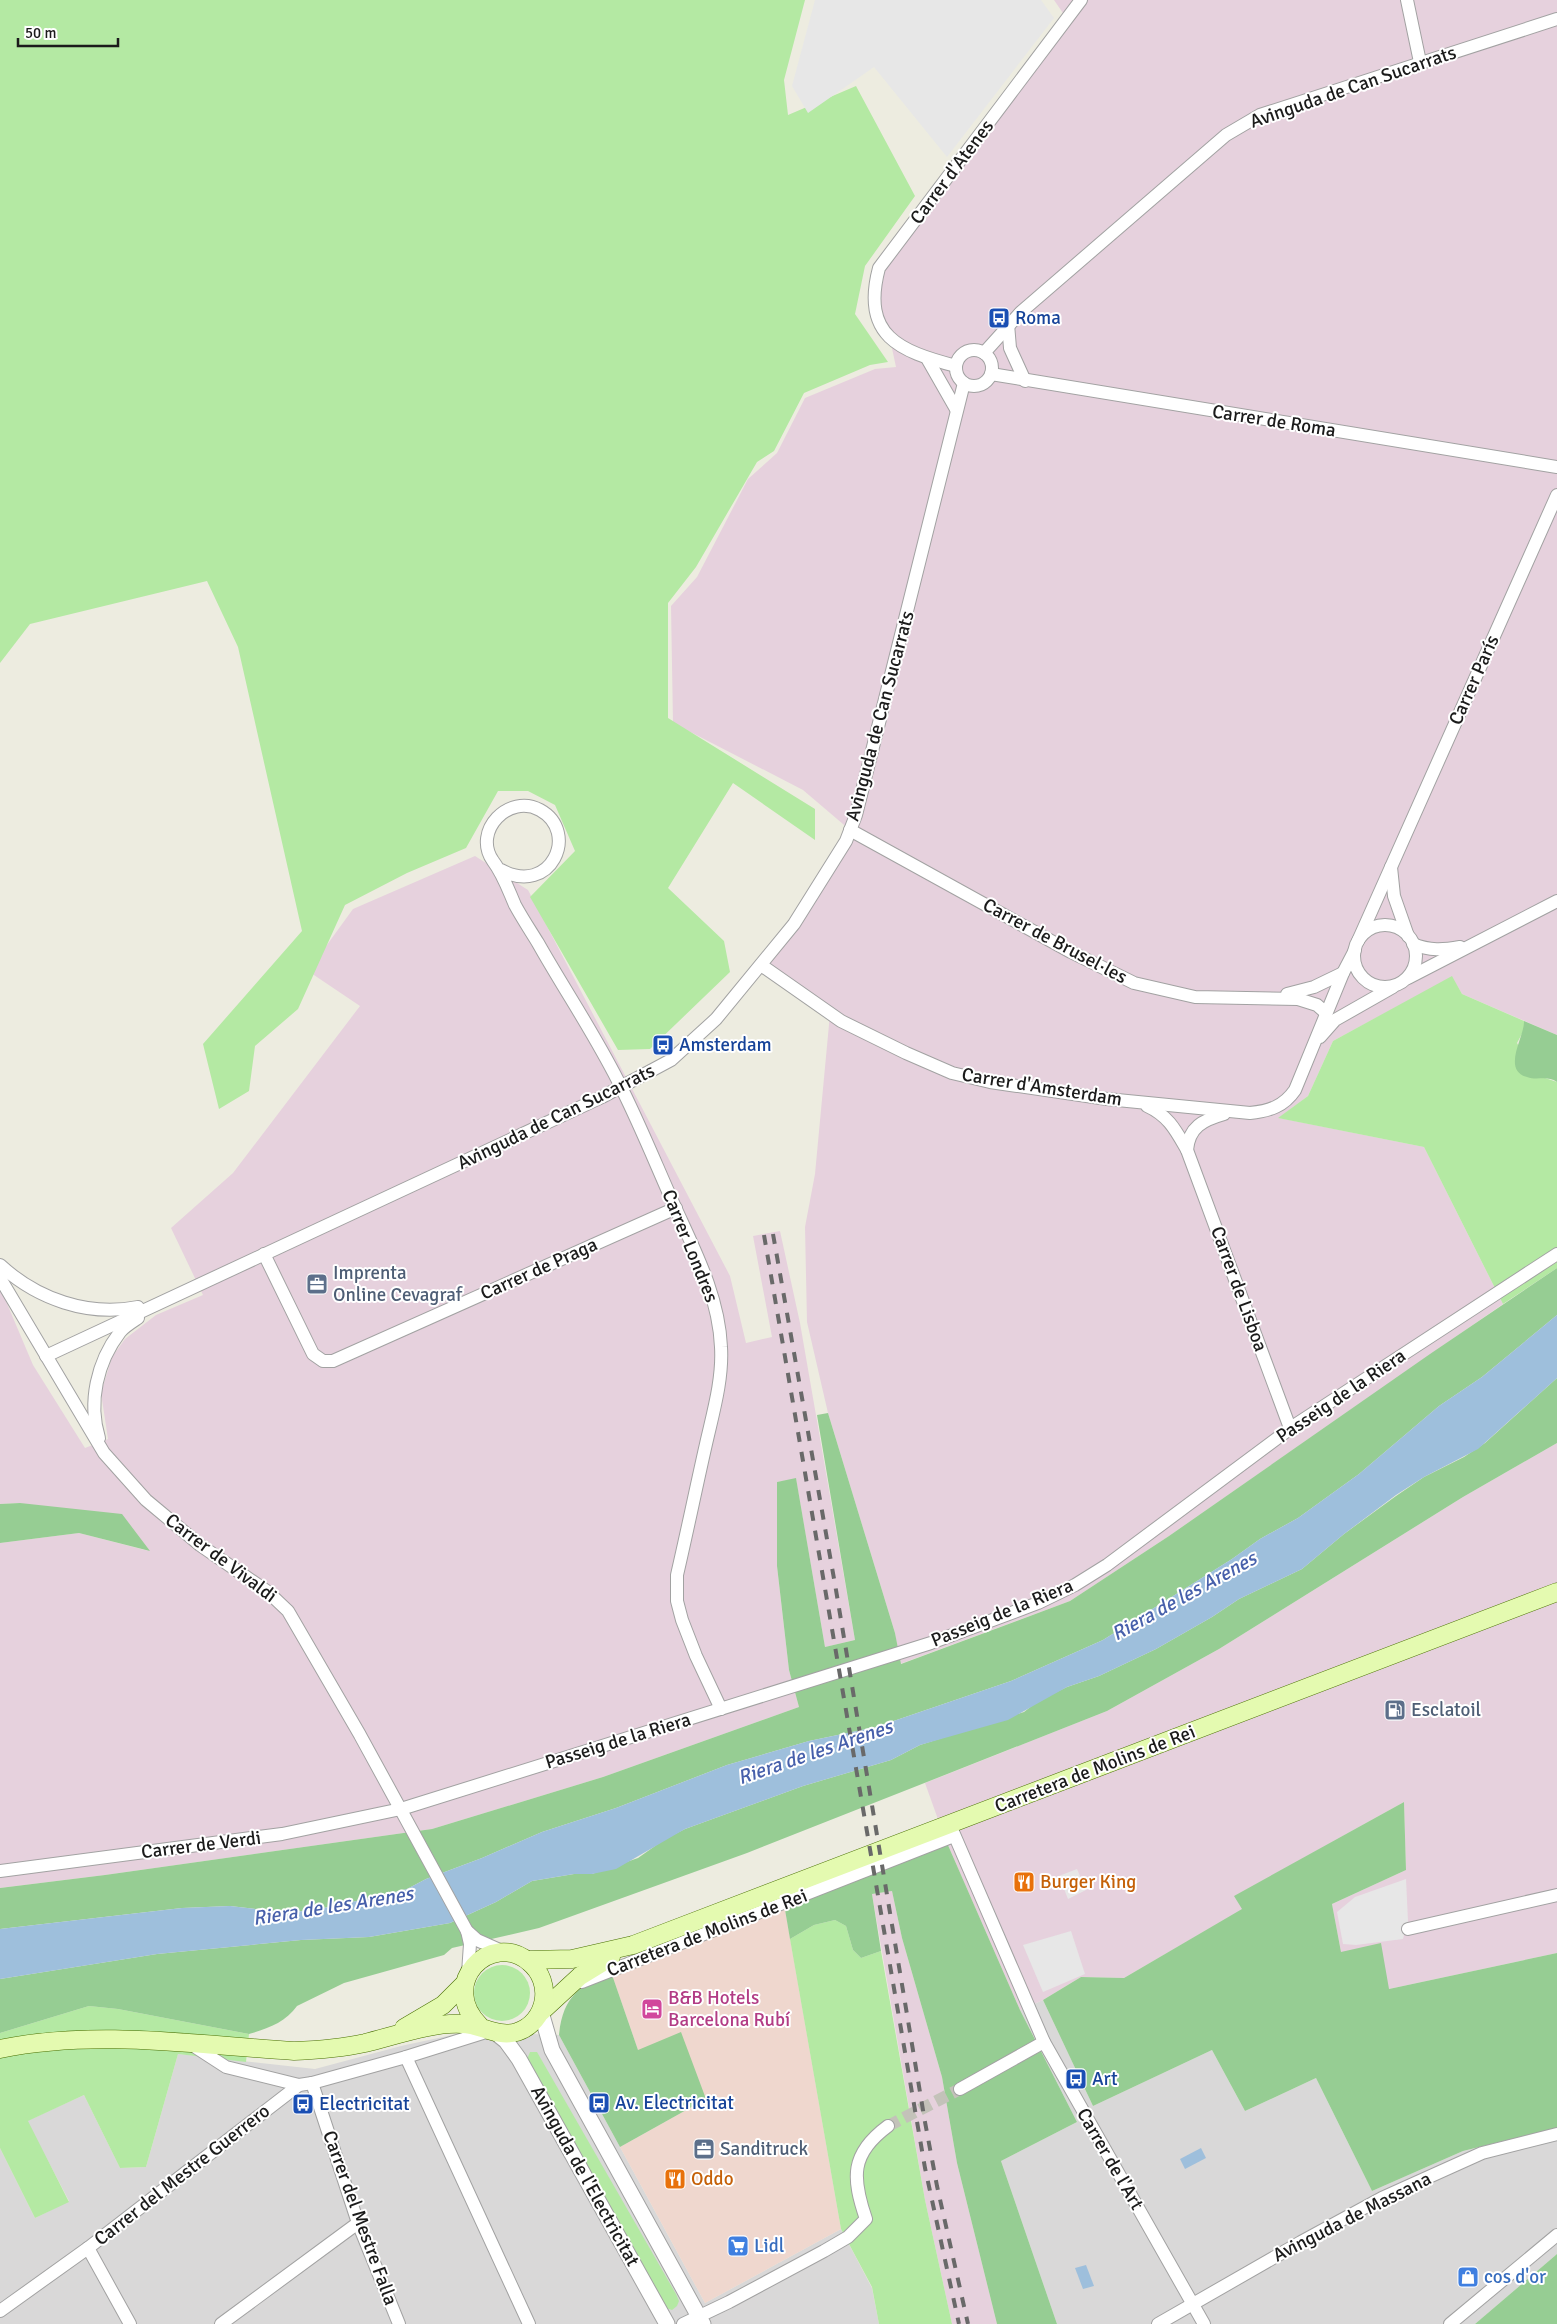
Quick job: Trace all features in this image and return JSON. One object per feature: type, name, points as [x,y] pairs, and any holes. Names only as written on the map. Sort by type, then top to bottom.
[{"type":"main road","name":"Carretera de Molins de Rei","points":[[504,1952],[528,1960],[572,1959],[633,1945],[952,1831],[1557,1592]]},
{"type":"main road","name":"Carretera de Molins de Rei","points":[[389,2036],[448,2024],[506,2034],[524,2028],[580,1976],[633,1945]]},
{"type":"main road","points":[[0,2049],[62,2041],[114,2039],[294,2051],[341,2047],[389,2036],[435,2010],[466,1979],[483,1958],[504,1952]]},
{"type":"main road","points":[[528,1960],[539,1972],[544,1987],[547,2007]]},
{"type":"main road","points":[[466,1979],[466,2007],[471,2018],[488,2030]]},
{"type":"street","name":"Carrer d'Atenes","points":[[928,360],[890,339],[875,315],[874,287],[879,268],[1081,0]]},
{"type":"street","points":[[1407,0],[1420,62]]},
{"type":"street","name":"Avinguda de Can Sucarrats","points":[[984,353],[1008,324],[1226,135],[1260,115],[1557,19]]},
{"type":"street","points":[[1008,324],[1010,348],[1016,366],[1025,381]]},
{"type":"street","points":[[978,351],[984,353],[991,363],[991,374],[984,383],[979,386],[973,386],[964,383],[958,378],[956,366],[958,360],[966,352],[978,351]]},
{"type":"street","points":[[928,360],[956,366]]},
{"type":"street","points":[[928,360],[956,409]]},
{"type":"street","name":"Carrer de Roma","points":[[991,374],[1557,467]]},
{"type":"street","name":"Avinguda de Can Sucarrats","points":[[46,1356],[622,1087],[671,1060],[716,1019],[794,924],[846,841],[864,789],[898,655],[956,409],[964,383]]},
{"type":"street","name":"Carrer París","points":[[1357,945],[1391,864],[1557,495]]},
{"type":"street","points":[[522,806],[542,811],[552,820],[558,837],[557,853],[552,863],[532,877],[519,878],[501,870],[491,858],[488,849],[488,831],[494,820],[508,808],[522,806]]},
{"type":"street","name":"Carrer de Brusel·les","points":[[850,830],[1071,952],[1134,983],[1194,997],[1276,997],[1309,1001],[1326,1013]]},
{"type":"street","name":"Carrer París","points":[[1391,864],[1394,896],[1410,940]]},
{"type":"street","name":"Carrer Londres","points":[[501,870],[515,905],[622,1087],[704,1271],[720,1324],[722,1350],[718,1390],[677,1575],[676,1601],[696,1656],[721,1709]]},
{"type":"street","name":"Carrer d'Amsterdam","points":[[1313,1045],[1335,1020],[1402,982],[1557,901]]},
{"type":"street","points":[[1410,940],[1415,963],[1402,982],[1388,987],[1370,983],[1357,968],[1357,945],[1364,933],[1382,926],[1391,926],[1426,949],[1443,950],[1475,944]]},
{"type":"street","name":"Carrer d'Amsterdam","points":[[761,964],[841,1021],[906,1054],[952,1073],[990,1082],[1136,1102],[1250,1113],[1268,1112],[1288,1100],[1295,1090],[1343,973],[1357,945]]},
{"type":"street","name":"Carrer de Brusel·les","points":[[1276,997],[1314,987],[1343,973]]},
{"type":"street","name":"Carrer de Lisboa","points":[[1136,1102],[1162,1114],[1172,1123],[1187,1150],[1290,1428]]},
{"type":"street","points":[[1187,1150],[1188,1138],[1196,1128],[1210,1118],[1232,1112]]},
{"type":"street","name":"Carrer de Praga","points":[[264,1254],[313,1354],[323,1361],[333,1360],[676,1208]]},
{"type":"street","name":"Passeig de la Riera","points":[[401,1810],[947,1637],[1038,1603],[1075,1586],[1107,1565],[1290,1428],[1557,1254]]},
{"type":"street","name":"Avinguda de Can Sucarrats","points":[[0,1265],[9,1274],[56,1301],[80,1308],[103,1310],[128,1309],[160,1302]]},
{"type":"street","name":"Carrer de Vivaldi","points":[[0,1278],[104,1453],[146,1500],[200,1545],[268,1592],[288,1611],[467,1931],[470,1944],[466,1979]]},
{"type":"street","name":"Avinguda de Can Sucarrats","points":[[104,1453],[93,1410],[97,1378],[120,1331],[160,1302]]},
{"type":"street","name":"Carrer de Verdi","points":[[0,1871],[282,1834],[401,1810]]},
{"type":"street","name":"Carretera de Molins de Rei","points":[[547,2007],[583,1981],[952,1831]]},
{"type":"street","name":"Carrer de l'Art","points":[[952,1831],[1044,2042],[1204,2324]]},
{"type":"street","points":[[1408,1928],[1557,1895]]},
{"type":"street","name":"Carrer de Vivaldi","points":[[467,1931],[477,1940],[504,1952]]},
{"type":"street","name":"Avinguda de l'Electricitat","points":[[547,2007],[552,2050],[701,2320]]},
{"type":"street","points":[[189,2043],[202,2054],[226,2067],[299,2084],[312,2083],[406,2057],[488,2030]]},
{"type":"street","name":"Avinguda de l'Electricitat","points":[[488,2030],[506,2041],[519,2059],[667,2324]]},
{"type":"street","points":[[960,2089],[1044,2042]]},
{"type":"street","points":[[406,2057],[529,2324]]},
{"type":"street","name":"Carrer del Mestre Falla","points":[[312,2083],[358,2223],[399,2324]]},
{"type":"street","name":"Carrer del Mestre Guerrero","points":[[0,2310],[88,2248],[299,2084]]},
{"type":"street","points":[[683,2324],[701,2320],[729,2302],[848,2237],[866,2219],[856,2186],[857,2163],[870,2141],[888,2126]]},
{"type":"street","name":"Avinguda de Massana","points":[[1158,2324],[1382,2198],[1482,2153],[1557,2134]]},
{"type":"street","points":[[220,2324],[358,2223]]},
{"type":"street","points":[[1450,2324],[1557,2235]]},
{"type":"street","points":[[88,2248],[130,2324]]},
{"type":"shaded area","points":[[815,0],[1041,0],[1054,18],[947,157],[874,67],[808,113],[792,86]]},
{"type":"shaded area","points":[[1054,0],[1557,0],[1557,1035],[1462,994],[1452,977],[1333,1041],[1308,1096],[1279,1118],[1424,1147],[1503,1304],[1169,1536],[1070,1601],[900,1664],[895,1633],[828,1413],[807,1322],[805,1227],[815,1174],[830,1014],[761,965],[850,830],[803,790],[673,723],[671,606],[697,577],[748,479],[777,453],[805,398],[875,369],[896,367],[890,339],[875,315],[879,268],[1067,19]]},
{"type":"shaded area","points":[[475,856],[528,890],[730,1276],[746,1343],[772,1337],[753,1236],[780,1231],[800,1323],[855,1640],[825,1647],[796,1479],[777,1482],[777,1566],[789,1670],[799,1707],[603,1777],[432,1829],[0,1888],[0,1543],[79,1533],[149,1551],[20,1503],[0,1504],[0,1287],[33,1365],[85,1448],[108,1439],[101,1393],[112,1357],[125,1339],[156,1315],[203,1295],[171,1228],[233,1173],[360,1006],[308,971],[353,909]]},
{"type":"shaded area","points":[[1557,1443],[1557,1953],[1389,1989],[1341,1952],[1332,1904],[1406,1870],[1404,1802],[1235,1896],[1243,1909],[1124,1978],[1081,1977],[1043,2000],[1020,2010],[944,1836],[925,1783],[1107,1711],[1219,1649],[1463,1497]]},
{"type":"shaded area","points":[[1077,1869],[1086,1890],[1068,1899],[1059,1876]]},
{"type":"shaded area","points":[[1406,1879],[1408,1921],[1403,1939],[1356,1945],[1343,1944],[1337,1912],[1355,1897]]},
{"type":"shaded area","points":[[892,1891],[902,1938],[942,2077],[957,2163],[997,2324],[952,2324],[925,2200],[872,1894]]},
{"type":"shaded area","points":[[783,1898],[841,2229],[705,2303],[620,2147],[706,2099],[638,2050],[609,1966]]},
{"type":"shaded area","points":[[1071,1931],[1085,1974],[1043,1992],[1023,1945]]},
{"type":"shaded area","points":[[1043,2000],[1093,2106],[1212,2050],[1245,2111],[1316,2078],[1372,2191],[1463,2151],[1557,2128],[1557,2254],[1475,2324],[1057,2324],[1001,2161],[1077,2122],[1020,2010]]},
{"type":"shaded area","points":[[466,2032],[559,2035],[705,2303],[841,2229],[872,2288],[879,2324],[0,2324],[0,2148],[35,2218],[69,2201],[27,2121],[84,2095],[120,2168],[146,2167],[178,2054],[315,2069],[401,2046]]},
{"type":"green space","points":[[0,0],[805,0],[784,80],[788,115],[856,86],[915,196],[865,266],[855,314],[888,362],[870,365],[804,393],[774,451],[757,462],[696,567],[668,603],[668,718],[815,809],[815,840],[733,783],[668,888],[724,941],[730,972],[650,1049],[618,1050],[530,897],[575,851],[555,805],[528,791],[498,791],[466,848],[407,873],[345,905],[298,1009],[255,1046],[249,1091],[219,1109],[203,1044],[302,931],[238,647],[207,581],[30,624],[0,663]]},
{"type":"green space","points":[[1452,976],[1462,994],[1524,1021],[1524,1030],[1517,1043],[1536,1078],[1545,1078],[1557,1082],[1557,1268],[1503,1304],[1424,1147],[1278,1118],[1308,1096],[1333,1041]]},
{"type":"green space","points":[[1524,1021],[1557,1035],[1557,1082],[1550,1079],[1527,1077],[1519,1073],[1515,1060]]},
{"type":"green space","points":[[1557,1268],[1557,1315],[1482,1377],[1439,1406],[1359,1474],[1298,1518],[1260,1539],[1232,1559],[1103,1640],[1011,1681],[876,1727],[809,1741],[727,1765],[616,1808],[542,1832],[482,1858],[426,1879],[407,1889],[375,1897],[310,1911],[280,1912],[230,1906],[182,1908],[0,1929],[0,1888],[432,1829],[603,1777],[799,1707],[789,1670],[777,1566],[777,1482],[796,1478],[825,1647],[855,1640],[817,1415],[828,1413],[895,1633],[901,1664],[1070,1601],[1169,1536]]},
{"type":"green space","points":[[1557,1378],[1557,1443],[1463,1497],[1219,1649],[1107,1711],[747,1853],[539,1928],[452,1948],[444,1955],[344,1983],[297,2006],[293,2012],[276,2024],[263,2030],[249,2034],[118,2009],[89,2006],[0,2033],[0,1979],[157,1954],[301,1940],[369,1937],[450,1923],[496,1902],[532,1881],[574,1874],[592,1874],[638,1858],[665,1839],[685,1829],[803,1786],[891,1760],[920,1745],[1024,1712],[1038,1701],[1067,1687],[1099,1676],[1156,1649],[1239,1599],[1302,1569],[1344,1534],[1396,1496],[1424,1477],[1464,1457],[1485,1443]]},
{"type":"green space","points":[[20,1503],[122,1514],[150,1551],[79,1533],[0,1543],[0,1504]]},
{"type":"green space","points":[[1404,1802],[1406,1870],[1332,1904],[1341,1952],[1381,1943],[1389,1989],[1557,1953],[1557,2128],[1463,2151],[1372,2191],[1316,2078],[1245,2111],[1212,2050],[1093,2106],[1043,2000],[1081,1977],[1124,1978],[1242,1909],[1234,1896]]},
{"type":"green space","points":[[944,1836],[1020,2010],[1077,2122],[1001,2161],[1057,2324],[997,2324],[957,2163],[942,2077],[902,1938],[892,1891],[872,1894],[881,1951],[861,1958],[853,1950],[846,1926],[835,1920],[814,1925],[790,1939],[783,1898]]},
{"type":"green space","points":[[835,1920],[846,1926],[853,1950],[861,1958],[881,1951],[925,2200],[952,2324],[879,2324],[872,2287],[841,2229],[790,1939],[814,1925]]},
{"type":"green space","points":[[496,1965],[508,1965],[518,1969],[526,1977],[530,1993],[526,2009],[518,2017],[508,2021],[496,2021],[486,2017],[478,2009],[474,1999],[474,1987],[478,1977],[486,1969]]},
{"type":"green space","points":[[609,1966],[638,2050],[681,2032],[706,2099],[620,2147],[559,2035],[564,2011],[569,2002],[581,1987]]},
{"type":"green space","points":[[89,2006],[118,2009],[249,2034],[246,2062],[178,2054],[146,2167],[120,2168],[84,2095],[28,2121],[69,2202],[35,2218],[0,2148],[0,2033]]},
{"type":"green space","points":[[530,2052],[537,2052],[676,2294],[679,2301],[672,2310],[666,2308],[526,2062]]},
{"type":"green space","points":[[1557,2254],[1557,2324],[1475,2324]]},
{"type":"water","name":"Riera de les Arenes","points":[[1557,1315],[1557,1378],[1478,1449],[1424,1477],[1396,1495],[1344,1534],[1302,1569],[1239,1599],[1156,1649],[1099,1676],[1067,1687],[1008,1720],[920,1745],[891,1760],[803,1786],[685,1829],[616,1869],[592,1874],[574,1874],[532,1881],[496,1902],[450,1923],[369,1937],[301,1940],[157,1954],[0,1979],[0,1929],[182,1908],[230,1906],[280,1912],[310,1911],[375,1897],[407,1889],[426,1879],[482,1858],[542,1832],[616,1808],[727,1765],[809,1741],[876,1727],[1011,1681],[1103,1640],[1232,1559],[1260,1539],[1298,1518],[1359,1474],[1439,1406],[1482,1377]]},
{"type":"water","points":[[1201,2148],[1206,2158],[1185,2169],[1180,2159]]},
{"type":"water","points":[[1086,2265],[1094,2286],[1083,2289],[1075,2268]]},
{"type":"tunnel","points":[[888,2126],[960,2089]]},
{"type":"railway","points":[[773,1234],[836,1590],[925,2122],[937,2186],[968,2324]]},
{"type":"railway","points":[[764,1235],[925,2168],[959,2324]]},
{"type":"place","name":"Roma","points":[[999,318]]},
{"type":"place","name":"Amsterdam","points":[[663,1045]]},
{"type":"place","name":"Imprenta Online Cevagraf","points":[[317,1284]]},
{"type":"place","name":"Esclatoil","points":[[1395,1710]]},
{"type":"place","name":"Burger King","points":[[1024,1882]]},
{"type":"place","name":"B&B Hotels Barcelona Rubí","points":[[652,2009]]},
{"type":"place","name":"Art","points":[[1076,2079]]},
{"type":"place","name":"Av. Electricitat","points":[[599,2103]]},
{"type":"place","name":"Electricitat","points":[[303,2104]]},
{"type":"place","name":"Sanditruck","points":[[704,2149]]},
{"type":"place","name":"Oddo","points":[[675,2179]]},
{"type":"place","name":"Lidl","points":[[738,2246]]},
{"type":"place","name":"cos d'or","points":[[1468,2277]]}]
